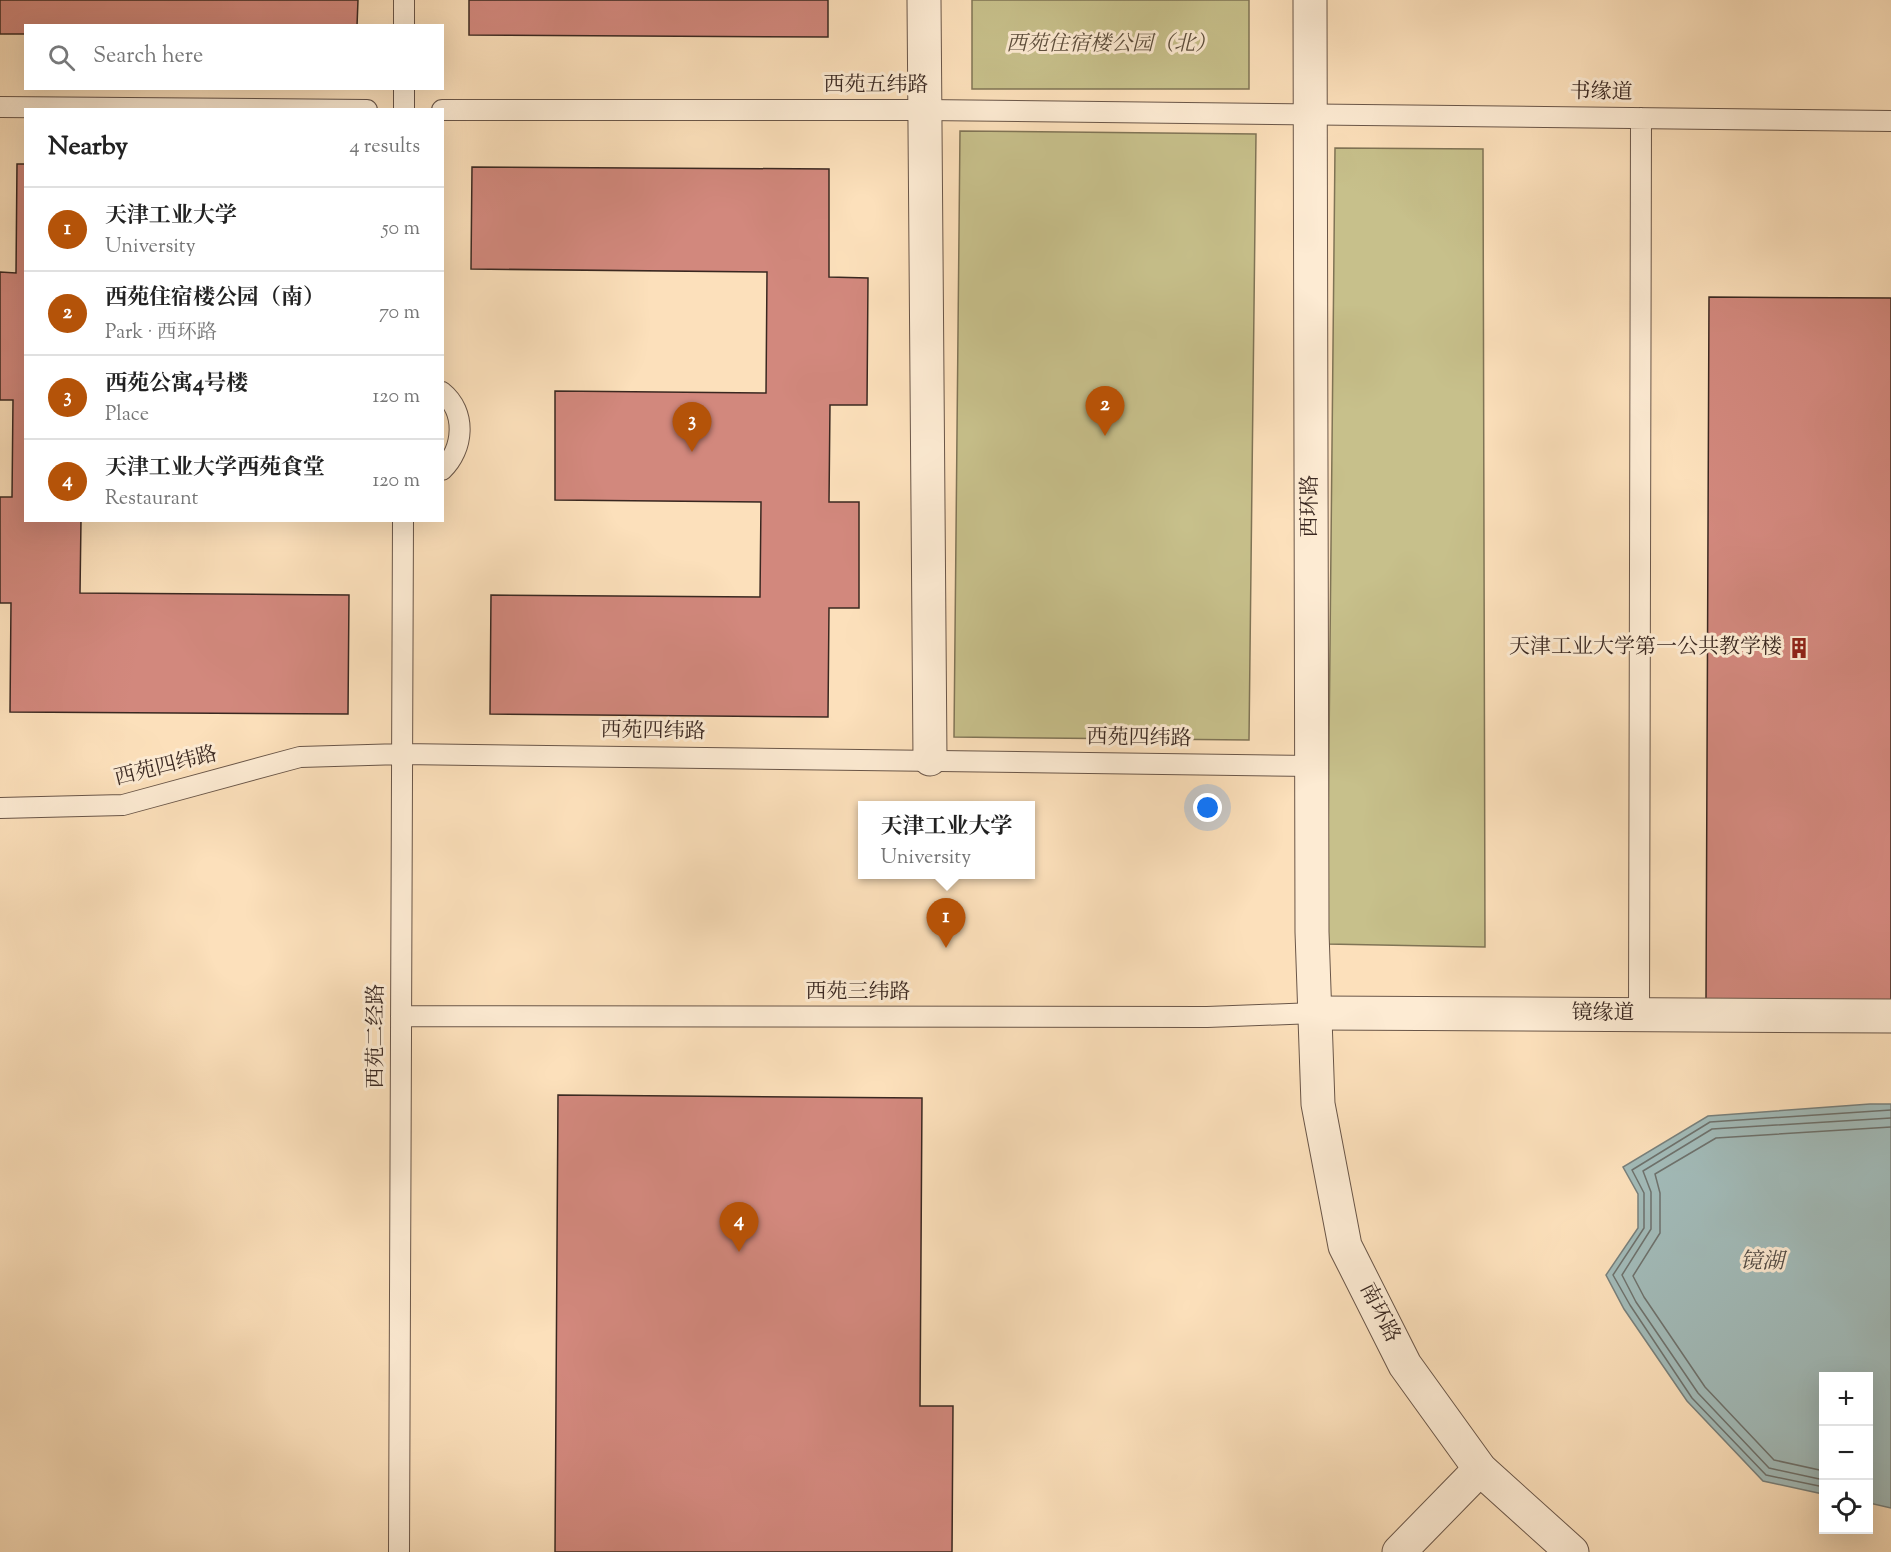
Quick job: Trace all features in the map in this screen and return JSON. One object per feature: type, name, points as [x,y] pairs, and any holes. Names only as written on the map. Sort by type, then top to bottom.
[{"type":"street","points":[[924,0],[930,759]]},
{"type":"street","name":"西环路","points":[[1310,0],[1315,1012]]},
{"type":"street","name":"镜缘道","points":[[1315,1012],[1891,1016]]},
{"type":"street","name":"南环路","points":[[1315,1012],[1318,1104],[1345,1246],[1406,1365],[1480,1469],[1572,1552]]},
{"type":"street","points":[[1399,1552],[1480,1469]]},
{"type":"lane","points":[[404,0],[404,24]]},
{"type":"lane","points":[[404,90],[404,108]]},
{"type":"lane","points":[[0,107],[123,108]]},
{"type":"lane","name":"西苑五纬路","points":[[444,110],[1310,113]]},
{"type":"lane","name":"书缘道","points":[[1310,113],[1891,121]]},
{"type":"lane","points":[[1639,1014],[1641,118]]},
{"type":"lane","points":[[444,395],[456,411],[460,429],[458,446],[450,462],[444,468]]},
{"type":"lane","name":"西苑二经路","points":[[399,1552],[403,522]]},
{"type":"lane","name":"西苑四纬路","points":[[0,808],[123,805],[300,757],[402,754],[930,759],[1312,766]]},
{"type":"lane","name":"西苑三纬路","points":[[401,1016],[1207,1017],[1315,1012]]},
{"type":"green space","name":"西苑住宿楼公园（北）","points":[[972,0],[1249,0],[1249,89],[972,89]]},
{"type":"green space","points":[[960,131],[1256,134],[1249,740],[954,737]]},
{"type":"green space","points":[[1335,148],[1483,149],[1485,947],[1327,944]]},
{"type":"water","name":"镜湖","points":[[1891,1104],[1891,1508],[1873,1504],[1873,1372],[1819,1372],[1819,1493],[1763,1481],[1687,1401],[1624,1309],[1606,1275],[1638,1228],[1638,1194],[1623,1167],[1708,1116]]},
{"type":"building","points":[[0,0],[358,0],[357,24],[24,24],[24,34],[0,34]]},
{"type":"building","points":[[469,0],[828,0],[828,37],[469,35]]},
{"type":"building","points":[[17,164],[24,164],[24,522],[81,522],[80,593],[349,595],[348,714],[10,712],[11,603],[0,603],[0,497],[12,497],[13,400],[0,400],[0,272],[16,273]]},
{"type":"building","points":[[472,167],[829,169],[829,277],[868,278],[867,405],[830,405],[829,502],[859,502],[859,608],[829,608],[828,717],[490,714],[491,595],[760,597],[761,502],[555,500],[555,391],[766,393],[767,272],[471,269]]},
{"type":"building","name":"天津工业大学第一公共教学楼","points":[[1709,297],[1891,298],[1891,1000],[1706,999]]},
{"type":"building","points":[[558,1095],[922,1098],[920,1406],[953,1406],[952,1552],[555,1552]]},
{"type":"place","name":"西苑住宿楼公园（南）","points":[[1105,436]]},
{"type":"place","name":"西苑公寓4号楼","points":[[692,452]]},
{"type":"place","name":"天津工业大学第一公共教学楼","points":[[1799,648]]},
{"type":"place","name":"天津工业大学","points":[[946,948]]},
{"type":"place","name":"天津工业大学西苑食堂","points":[[739,1252]]}]
